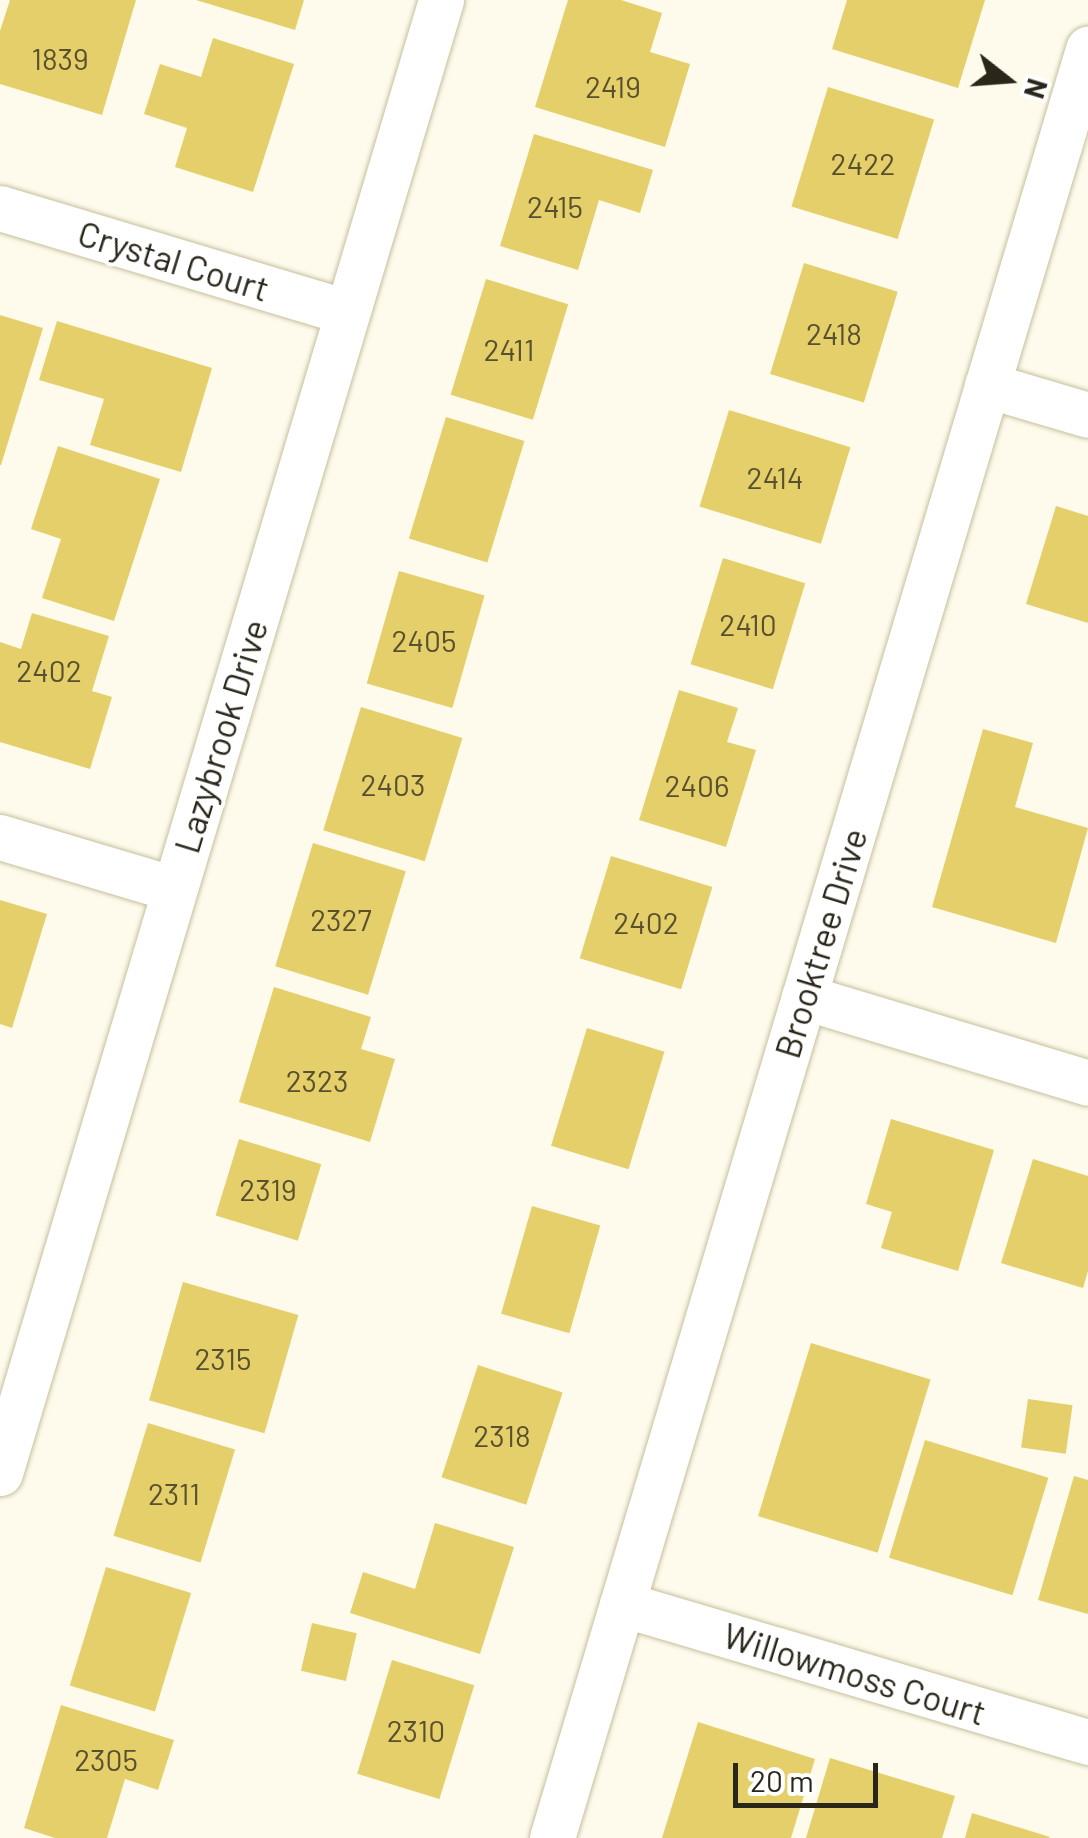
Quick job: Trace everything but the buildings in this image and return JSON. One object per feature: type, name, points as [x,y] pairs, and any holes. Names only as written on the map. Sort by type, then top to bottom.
[{"type":"street","name":"Lazybrook Drive","points":[[1,1466],[441,0]]},
{"type":"street","name":"Brooktree Drive","points":[[552,1838],[1088,48]]},
{"type":"street","name":"Crystal Court","points":[[0,208],[347,312]]},
{"type":"street","points":[[988,385],[1088,416]]},
{"type":"street","points":[[0,837],[174,889]]},
{"type":"street","points":[[804,997],[1088,1083]]},
{"type":"street","name":"Willowmoss Court","points":[[622,1604],[1088,1742]]}]
